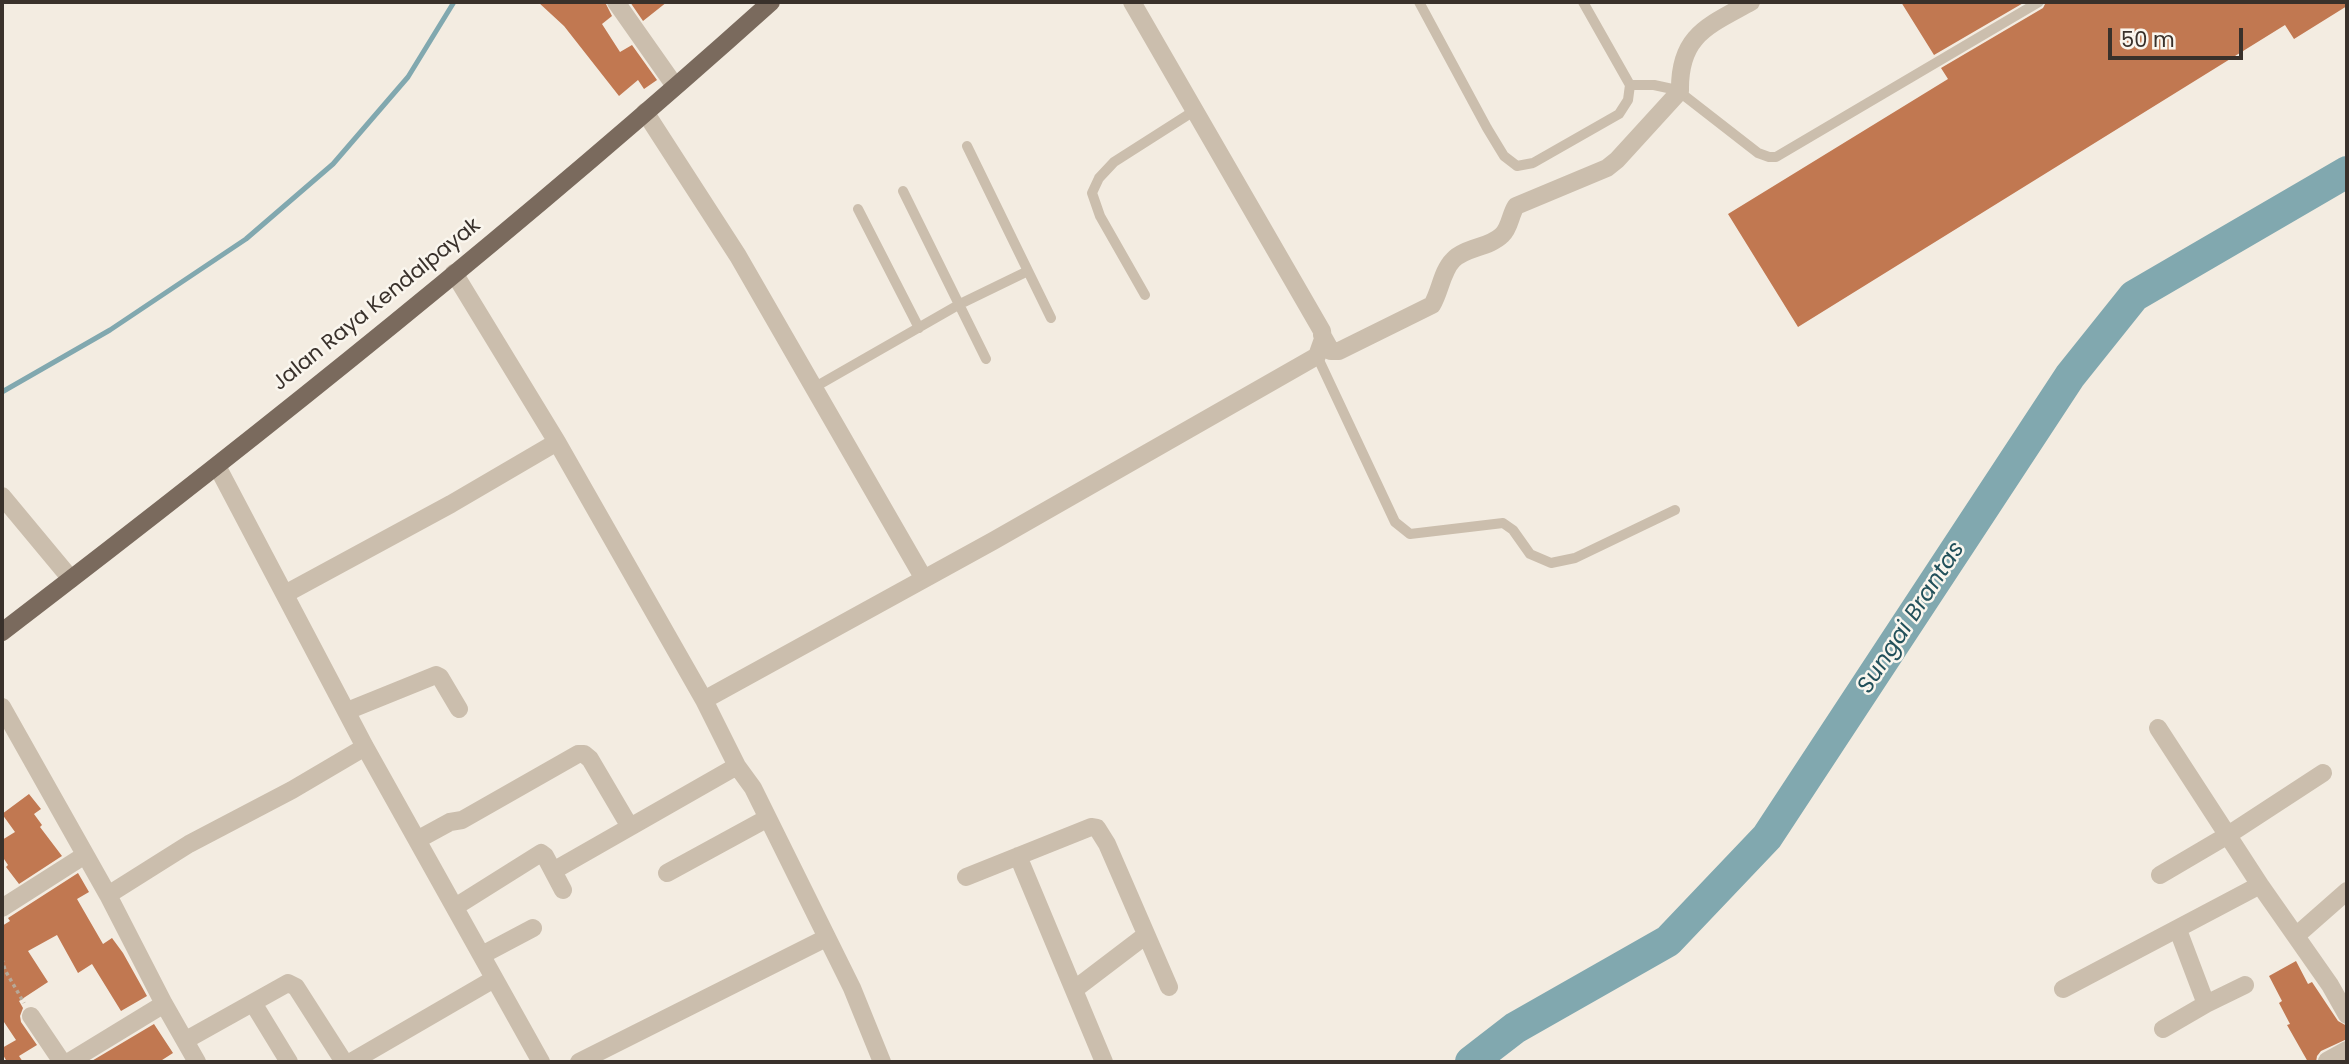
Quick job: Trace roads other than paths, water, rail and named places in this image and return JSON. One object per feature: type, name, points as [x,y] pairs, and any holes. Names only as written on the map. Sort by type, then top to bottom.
[{"type":"main road","name":"Jalan Raya Kendalpayak","points":[[2,632],[217,466],[454,272],[771,2]]},
{"type":"street","points":[[616,2],[675,86]]},
{"type":"street","points":[[1132,2],[1331,351],[1339,351],[1432,305],[1450,262],[1499,238],[1507,230],[1516,206],[1607,168],[1617,160],[1680,91],[1679,71],[1684,53],[1694,39],[1751,2]]},
{"type":"street","points":[[645,112],[738,256],[924,579]]},
{"type":"street","points":[[454,272],[557,442],[704,700],[737,766],[753,789],[852,988],[882,1062]]},
{"type":"street","points":[[704,700],[924,579],[1317,356],[1322,334]]},
{"type":"street","points":[[285,594],[451,505],[557,442]]},
{"type":"street","points":[[217,466],[365,747],[541,1062]]},
{"type":"street","points":[[2,496],[71,579]]},
{"type":"street","points":[[347,711],[436,675],[459,709]]},
{"type":"street","points":[[2,707],[108,895],[197,1062]]},
{"type":"street","points":[[2158,728],[2260,885],[2297,935],[2347,1015]]},
{"type":"street","points":[[108,895],[189,844],[292,790],[365,747]]},
{"type":"street","points":[[417,840],[450,822],[462,820],[578,754],[584,754],[590,759],[630,827]]},
{"type":"street","points":[[552,871],[737,766]]},
{"type":"street","points":[[2160,875],[2228,835],[2323,773]]},
{"type":"street","points":[[667,873],[766,819]]},
{"type":"street","points":[[966,877],[1091,827],[1097,828],[1107,844],[1169,987]]},
{"type":"street","points":[[455,907],[541,853],[562,890]]},
{"type":"street","points":[[2,908],[85,855]]},
{"type":"street","points":[[1018,856],[1104,1062]]},
{"type":"street","points":[[2063,989],[2260,885]]},
{"type":"street","points":[[2297,935],[2347,891]]},
{"type":"street","points":[[482,955],[533,928]]},
{"type":"street","points":[[2178,930],[2206,1004]]},
{"type":"street","points":[[1075,989],[1146,935]]},
{"type":"street","points":[[579,1062],[827,939]]},
{"type":"street","points":[[351,1062],[494,979]]},
{"type":"street","points":[[186,1040],[281,985],[293,984],[344,1062]]},
{"type":"street","points":[[2163,1029],[2245,985]]},
{"type":"street","points":[[253,1003],[289,1062]]},
{"type":"street","points":[[69,1062],[164,1004]]},
{"type":"street","points":[[31,1016],[62,1062]]},
{"type":"street","points":[[2327,1061],[2347,1050]]},
{"type":"lane","points":[[1419,2],[1504,156],[1517,166],[1533,163],[1619,114],[1628,100],[1630,85],[1583,2]]},
{"type":"lane","points":[[1630,85],[1654,85],[1680,91],[1758,153],[1776,157],[2039,2]]},
{"type":"lane","points":[[1145,295],[1100,216],[1092,193],[1099,178],[1114,162],[1194,111]]},
{"type":"lane","points":[[967,146],[1051,318]]},
{"type":"lane","points":[[902,191],[986,359]]},
{"type":"lane","points":[[858,209],[919,328]]},
{"type":"lane","points":[[815,387],[960,304],[1028,271]]},
{"type":"lane","points":[[1317,356],[1395,522],[1410,534],[1503,523],[1513,530],[1530,554],[1551,562],[1575,558],[1675,510]]},
{"type":"waterway","points":[[2,392],[110,330],[246,239],[333,164],[408,77],[454,2]]},
{"type":"waterway","name":"Sungai Brantas","points":[[1471,1062],[1515,1028],[1668,941],[1767,837],[2070,376],[2134,296],[2347,172]]}]
